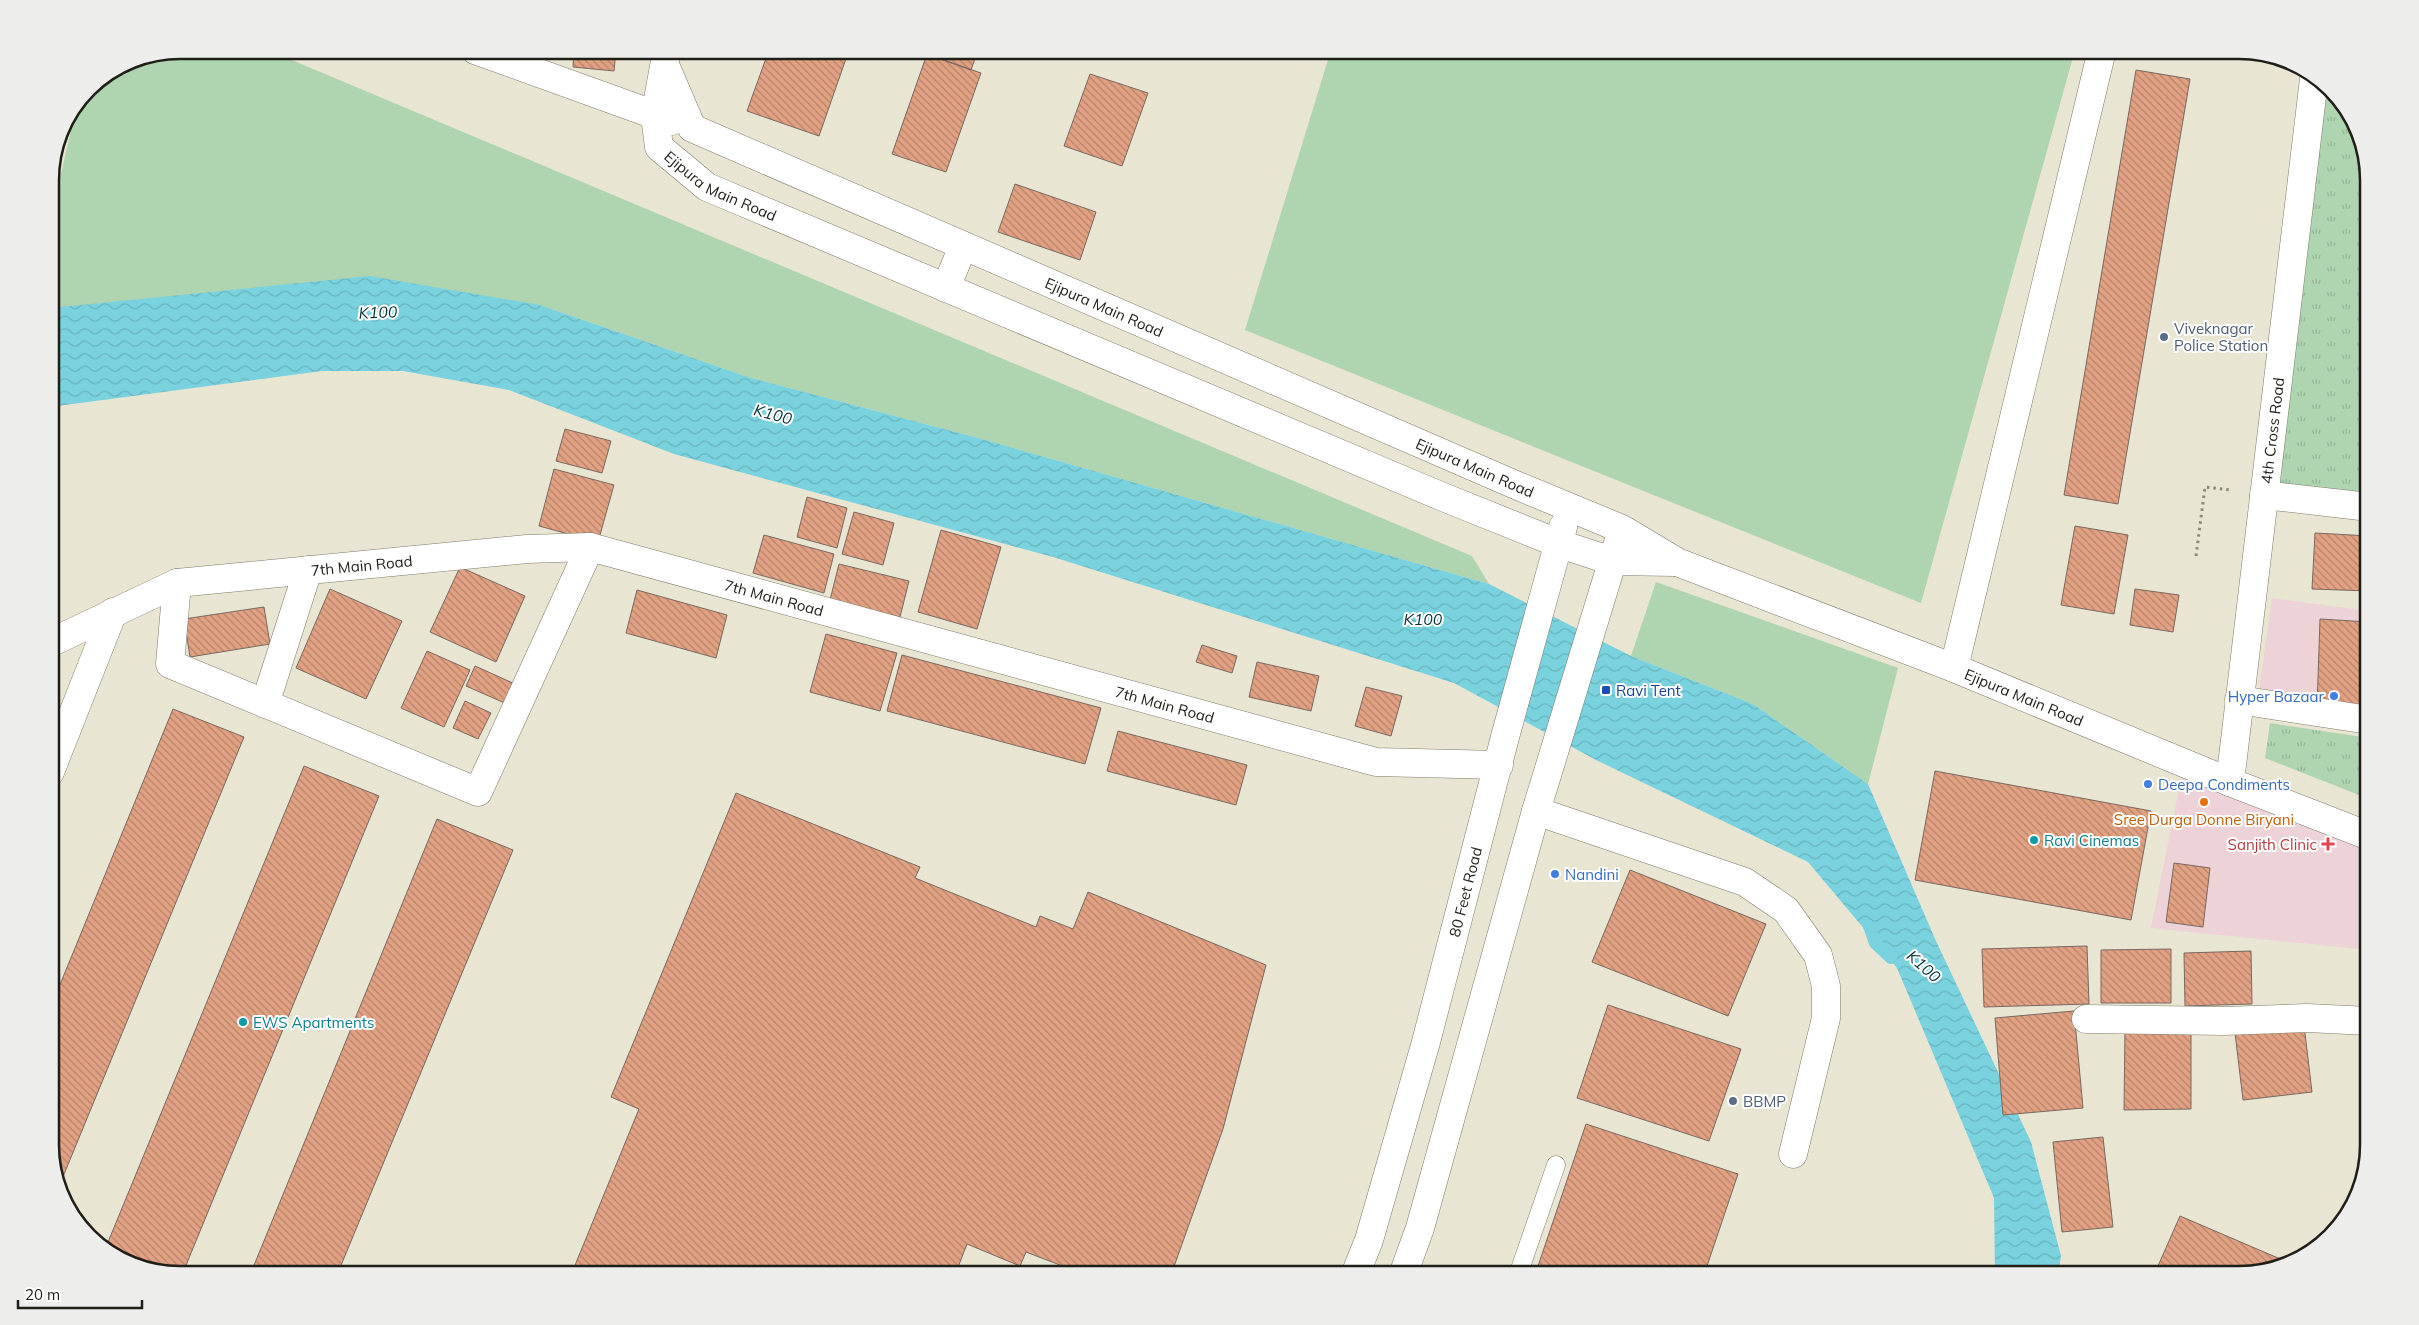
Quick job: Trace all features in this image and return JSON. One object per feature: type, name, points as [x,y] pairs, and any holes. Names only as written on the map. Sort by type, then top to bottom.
[{"type":"street","points":[[500,59],[692,128]]},
{"type":"street","name":"Ejipura Main Road","points":[[666,59],[655,116],[659,147],[707,187],[1560,544],[1612,561],[1677,562]]},
{"type":"street","name":"Ejipura Main Road","points":[[667,59],[692,128],[1622,529],[1677,562],[1954,668],[2230,782],[2360,833]]},
{"type":"street","points":[[1954,668],[2100,59]]},
{"type":"street","name":"4th Cross Road","points":[[2230,782],[2313,84]]},
{"type":"street","points":[[946,288],[963,246]]},
{"type":"street","points":[[2264,495],[2360,506]]},
{"type":"street","name":"80 Feet Road","points":[[1358,1266],[1368,1240],[1426,1042],[1506,737],[1545,601],[1568,506]]},
{"type":"street","points":[[1406,1266],[1420,1228],[1536,811],[1622,529]]},
{"type":"street","points":[[176,583],[170,664],[478,792],[590,546]]},
{"type":"street","name":"7th Main Road","points":[[59,639],[176,583],[527,549],[590,546],[1376,762],[1499,764]]},
{"type":"street","points":[[265,704],[308,570]]},
{"type":"street","points":[[59,749],[113,612]]},
{"type":"street","points":[[2239,700],[2360,719]]},
{"type":"street","points":[[1536,811],[1745,882],[1786,910],[1818,955],[1826,986],[1826,1018],[1793,1154]]},
{"type":"street","points":[[2086,1019],[2224,1021],[2307,1018],[2360,1021]]},
{"type":"lane","points":[[1521,1266],[1556,1165]]},
{"type":"path","points":[[2196,556],[2205,487],[2264,495]]},
{"type":"shaded area","points":[[2272,598],[2360,610],[2360,710],[2258,697]]},
{"type":"shaded area","points":[[2182,774],[2360,845],[2360,949],[2151,928]]},
{"type":"green space","points":[[289,59],[1472,556],[1489,584],[982,439],[748,377],[540,305],[59,308],[59,183],[73,123],[79,112],[100,89],[126,71],[141,65],[164,60]]},
{"type":"green space","points":[[1328,59],[2072,59],[1921,603],[1245,330]]},
{"type":"green space","points":[[2323,93],[2340,112],[2348,126],[2358,156],[2360,172],[2360,504],[2264,495]]},
{"type":"green space","points":[[1656,582],[1898,668],[1868,784],[1753,704],[1631,656]]},
{"type":"green space","points":[[2270,723],[2360,737],[2360,795],[2265,758]]},
{"type":"water","name":"K100","points":[[370,276],[540,305],[748,377],[982,439],[1489,584],[1631,656],[1753,704],[1868,784],[1936,941],[2031,1142],[2061,1256],[2059,1266],[1995,1266],[1994,1198],[1897,968],[1808,862],[1596,760],[1454,683],[1053,557],[674,454],[509,390],[403,371],[322,371],[59,406],[59,307]]},
{"type":"building","points":[[573,59],[615,59],[614,71],[573,67]]},
{"type":"building","points":[[766,59],[846,59],[819,136],[747,111]]},
{"type":"building","points":[[925,59],[941,59],[981,73],[946,172],[892,154]]},
{"type":"building","points":[[940,59],[975,59],[971,70]]},
{"type":"building","points":[[2136,70],[2190,79],[2118,504],[2064,495]]},
{"type":"building","points":[[1090,74],[1148,93],[1122,166],[1064,146]]},
{"type":"building","points":[[1015,184],[1096,212],[1080,260],[998,232]]},
{"type":"building","points":[[565,429],[611,441],[602,473],[556,461]]},
{"type":"building","points":[[554,469],[614,485],[598,542],[539,526]]},
{"type":"building","points":[[807,497],[847,508],[837,548],[797,537]]},
{"type":"building","points":[[854,512],[894,523],[883,565],[842,554]]},
{"type":"building","points":[[2075,526],[2128,535],[2114,614],[2061,605]]},
{"type":"building","points":[[941,530],[1001,547],[977,629],[918,612]]},
{"type":"building","points":[[2315,533],[2360,536],[2360,591],[2312,589]]},
{"type":"building","points":[[764,535],[834,554],[824,593],[753,573]]},
{"type":"building","points":[[839,564],[909,581],[900,617],[830,600]]},
{"type":"building","points":[[460,567],[525,596],[496,662],[430,632]]},
{"type":"building","points":[[330,589],[402,621],[366,699],[296,668]]},
{"type":"building","points":[[2135,589],[2179,595],[2173,632],[2130,625]]},
{"type":"building","points":[[637,590],[727,615],[716,658],[626,633]]},
{"type":"building","points":[[264,607],[270,644],[190,657],[184,619]]},
{"type":"building","points":[[2320,619],[2360,621],[2360,710],[2317,708]]},
{"type":"building","points":[[826,634],[897,653],[880,711],[810,692]]},
{"type":"building","points":[[1202,645],[1237,656],[1232,673],[1196,662]]},
{"type":"building","points":[[427,651],[470,670],[444,727],[401,708]]},
{"type":"building","points":[[902,655],[1101,708],[1085,764],[887,711]]},
{"type":"building","points":[[1257,662],[1319,676],[1311,711],[1249,697]]},
{"type":"building","points":[[475,666],[515,684],[507,704],[466,686]]},
{"type":"building","points":[[1366,687],[1402,696],[1391,736],[1355,726]]},
{"type":"building","points":[[465,701],[491,713],[478,739],[453,728]]},
{"type":"building","points":[[173,709],[244,737],[63,1177],[59,1153],[59,987]]},
{"type":"building","points":[[1118,731],[1247,765],[1236,805],[1107,771]]},
{"type":"building","name":"EWS Apartments","points":[[304,766],[379,796],[186,1266],[148,1262],[126,1254],[108,1243]]},
{"type":"building","points":[[1935,771],[2151,811],[2131,920],[1915,880]]},
{"type":"building","points":[[736,793],[920,867],[915,878],[1036,927],[1040,916],[1073,929],[1088,892],[1266,965],[1223,1129],[1174,1266],[1062,1266],[1026,1252],[1020,1266],[967,1244],[958,1266],[575,1266],[639,1109],[611,1097]]},
{"type":"building","name":"EWS Apartments","points":[[437,819],[513,850],[341,1266],[254,1266]]},
{"type":"building","points":[[2174,863],[2210,868],[2203,927],[2166,922]]},
{"type":"building","points":[[1630,870],[1766,924],[1728,1016],[1592,962]]},
{"type":"building","points":[[2087,946],[2089,1004],[1984,1007],[1982,949]]},
{"type":"building","points":[[2171,949],[2171,1003],[2101,1003],[2101,950]]},
{"type":"building","points":[[2251,951],[2252,1004],[2185,1006],[2184,953]]},
{"type":"building","points":[[1608,1005],[1741,1049],[1709,1141],[1577,1098]]},
{"type":"building","points":[[2074,1011],[2083,1108],[2003,1115],[1995,1018]]},
{"type":"building","points":[[2304,1025],[2312,1092],[2243,1100],[2235,1033]]},
{"type":"building","points":[[2125,1029],[2191,1029],[2191,1109],[2124,1110]]},
{"type":"building","points":[[1586,1124],[1738,1174],[1707,1266],[1538,1266]]},
{"type":"building","points":[[2103,1137],[2113,1227],[2062,1232],[2053,1142]]},
{"type":"building","points":[[2180,1216],[2280,1259],[2255,1265],[2240,1266],[2158,1266]]},
{"type":"waterway","name":"K100","points":[[1869,926],[1875,943],[1891,958]]},
{"type":"place","name":"Viveknagar Police Station","points":[[2164,337]]},
{"type":"place","name":"Ravi Tent","points":[[1606,690]]},
{"type":"place","name":"Hyper Bazaar","points":[[2334,696]]},
{"type":"place","name":"Deepa Condiments","points":[[2148,784]]},
{"type":"place","name":"Sree Durga Donne Biryani","points":[[2204,802]]},
{"type":"place","name":"Ravi Cinemas","points":[[2034,840]]},
{"type":"place","name":"Sanjith Clinic","points":[[2328,844]]},
{"type":"place","name":"Nandini","points":[[1555,874]]},
{"type":"place","name":"EWS Apartments","points":[[243,1022]]},
{"type":"place","name":"BBMP","points":[[1733,1101]]}]
